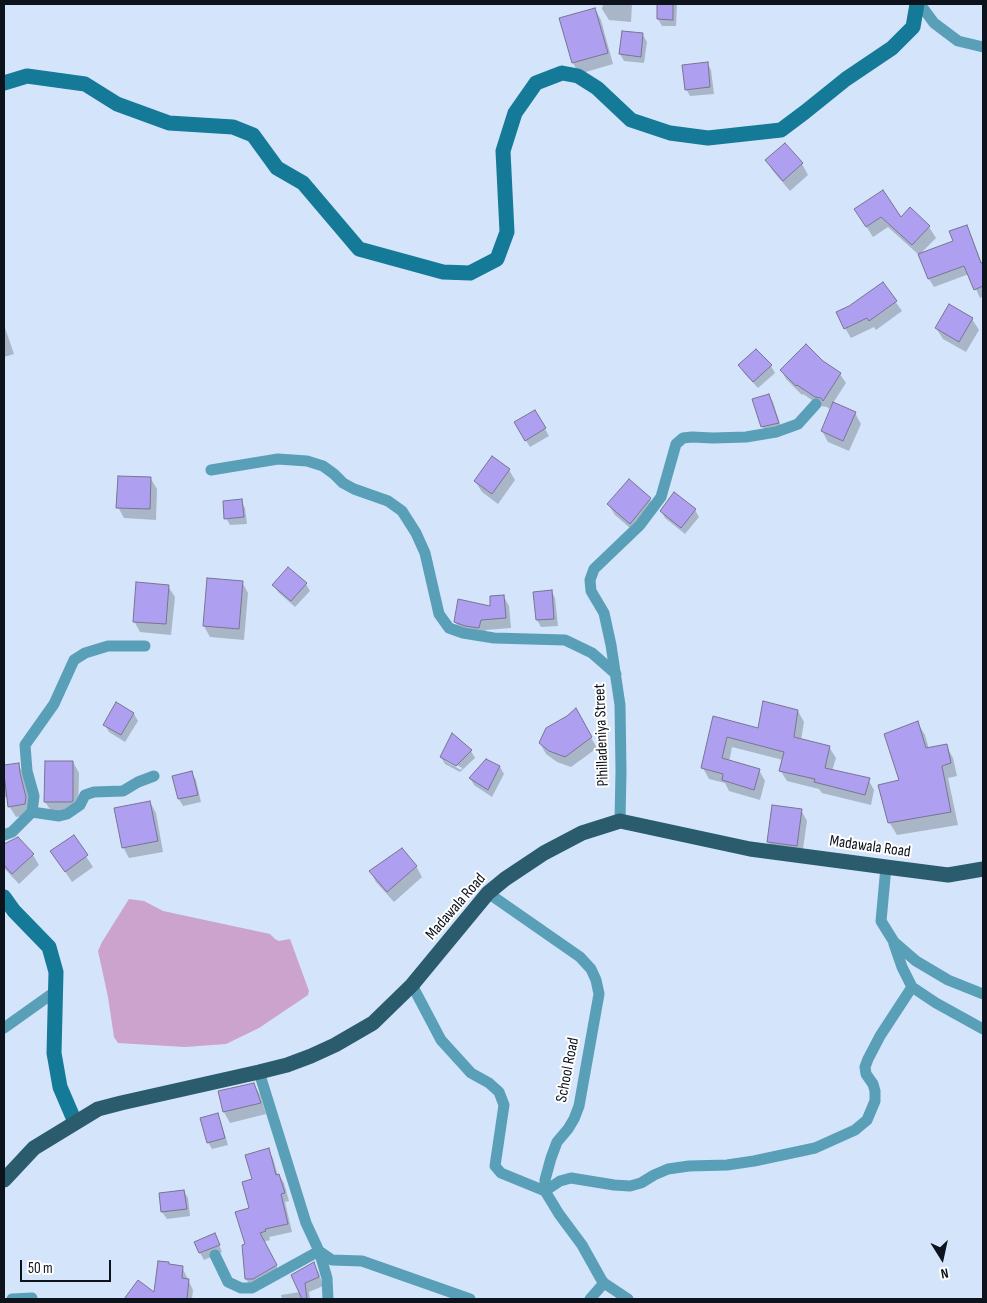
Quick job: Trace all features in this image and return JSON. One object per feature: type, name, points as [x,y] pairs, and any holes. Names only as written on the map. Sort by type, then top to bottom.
[{"type":"main road","name":"Madawala Road","points":[[4,1180],[34,1148],[98,1109],[287,1065],[335,1045],[373,1022],[412,985],[488,893],[504,878],[544,853],[582,833],[620,821],[750,849],[886,867],[948,875],[983,869]]},
{"type":"street","points":[[918,4],[934,23],[958,41],[983,46]]},
{"type":"street","points":[[4,83],[27,76],[84,84],[117,104],[168,123],[233,127],[253,135],[277,168],[303,183],[359,249],[443,272],[470,273],[497,259],[506,232],[503,151],[515,113],[536,83],[562,73],[578,76],[597,88],[631,120],[670,133],[708,138],[781,130],[846,79],[892,48],[913,27],[918,4]]},
{"type":"street","name":"Pihilladeniya Street","points":[[620,821],[620,705],[604,613],[591,591],[590,580],[594,569],[640,525],[661,497],[676,444],[683,438],[746,437],[776,432],[798,424],[816,404]]},
{"type":"street","points":[[211,470],[278,459],[307,460],[323,466],[343,483],[388,501],[402,511],[416,533],[425,553],[439,614],[449,628],[463,633],[494,638],[566,640],[592,653],[616,674]]},
{"type":"street","points":[[4,835],[12,832],[32,812],[34,796],[27,771],[25,745],[54,704],[74,660],[108,646],[145,646]]},
{"type":"street","points":[[32,812],[59,816],[67,814],[80,805],[85,795],[94,792],[123,791],[138,782],[154,776]]},
{"type":"street","points":[[886,867],[881,921],[894,942],[902,967],[912,987],[936,1003],[983,1029]]},
{"type":"street","name":"School Road","points":[[488,893],[580,957],[591,969],[599,994],[579,1106],[568,1129],[557,1142],[545,1180],[546,1191]]},
{"type":"street","points":[[4,897],[9,910],[49,947],[56,972],[54,1053],[60,1087],[75,1122]]},
{"type":"street","points":[[894,942],[916,961],[948,980],[983,994]]},
{"type":"street","points":[[412,985],[441,1040],[471,1073],[489,1083],[499,1092],[504,1105],[495,1166],[501,1173],[546,1191],[559,1214],[582,1245],[604,1283],[628,1299]]},
{"type":"street","points":[[546,1191],[560,1182],[571,1178],[630,1186],[641,1183],[668,1169],[736,1164],[815,1148],[855,1130],[867,1120],[874,1101],[875,1090],[866,1074],[865,1066],[880,1036],[912,987]]},
{"type":"street","points":[[4,1028],[56,991]]},
{"type":"street","points":[[259,1072],[306,1223],[319,1251],[327,1278],[328,1299]]},
{"type":"street","points":[[215,1255],[228,1282],[241,1288],[252,1288],[319,1251]]},
{"type":"street","points":[[319,1251],[332,1260],[362,1261],[470,1299]]},
{"type":"street","points":[[590,1299],[604,1283]]},
{"type":"street","points":[[12,1299],[32,1298]]},
{"type":"shaded area","points":[[129,899],[144,901],[163,911],[270,934],[279,941],[290,939],[309,991],[308,995],[259,1028],[226,1044],[185,1047],[118,1043],[114,1037],[98,951]]},
{"type":"building","points":[[657,4],[673,4],[673,20],[657,19]]},
{"type":"building","points":[[595,8],[608,53],[572,63],[559,18]]},
{"type":"building","points":[[622,31],[643,33],[641,57],[619,54]]},
{"type":"building","points":[[708,62],[710,87],[685,90],[682,65]]},
{"type":"building","points":[[785,143],[803,163],[783,181],[765,160]]},
{"type":"building","points":[[883,190],[901,217],[910,207],[930,226],[912,245],[881,217],[866,227],[854,209]]},
{"type":"building","points":[[967,225],[981,263],[983,262],[983,286],[974,290],[964,266],[928,279],[918,254],[953,241],[949,231]]},
{"type":"building","points":[[883,282],[897,301],[869,321],[867,318],[844,329],[836,312],[849,306]]},
{"type":"building","points":[[949,304],[973,318],[959,342],[935,328]]},
{"type":"building","points":[[806,344],[823,361],[841,373],[823,401],[821,398],[815,397],[796,386],[780,370]]},
{"type":"building","points":[[756,349],[772,365],[753,382],[738,365]]},
{"type":"building","points":[[769,394],[779,423],[761,427],[752,399]]},
{"type":"building","points":[[833,402],[856,412],[843,441],[821,431]]},
{"type":"building","points":[[535,410],[546,428],[525,441],[514,422]]},
{"type":"building","points":[[492,456],[510,469],[492,494],[474,481]]},
{"type":"building","points":[[118,476],[151,477],[150,509],[116,508]]},
{"type":"building","points":[[629,479],[651,498],[630,524],[607,504]]},
{"type":"building","points":[[674,492],[696,509],[681,528],[660,511]]},
{"type":"building","points":[[242,499],[244,517],[224,519],[223,501]]},
{"type":"building","points":[[288,567],[307,583],[291,601],[272,585]]},
{"type":"building","points":[[207,578],[243,581],[239,629],[203,626]]},
{"type":"building","points":[[136,582],[169,585],[166,624],[133,622]]},
{"type":"building","points":[[552,590],[554,619],[536,620],[533,592]]},
{"type":"building","points":[[504,595],[506,618],[481,620],[479,628],[454,622],[458,599],[490,606],[490,596]]},
{"type":"building","points":[[763,701],[798,710],[794,737],[830,746],[825,768],[870,778],[865,795],[814,782],[815,779],[779,771],[784,752],[727,737],[722,758],[760,769],[754,790],[722,780],[723,774],[701,768],[713,716],[758,728]]},
{"type":"building","points":[[116,702],[134,713],[121,735],[103,725]]},
{"type":"building","points":[[576,708],[592,737],[565,757],[549,751],[539,743],[546,728],[567,716]]},
{"type":"building","points":[[918,721],[926,748],[947,744],[951,763],[942,766],[951,812],[888,823],[878,785],[899,780],[884,734]]},
{"type":"building","points":[[452,733],[472,750],[456,766],[440,757]]},
{"type":"building","points":[[486,759],[500,766],[488,790],[469,778]]},
{"type":"building","points":[[45,761],[73,761],[73,801],[44,802]]},
{"type":"building","points":[[19,763],[26,797],[25,804],[8,807],[4,765]]},
{"type":"building","points":[[192,771],[198,795],[178,799],[172,776]]},
{"type":"building","points":[[150,801],[158,841],[122,848],[114,808]]},
{"type":"building","points":[[772,805],[802,809],[797,846],[767,842]]},
{"type":"building","points":[[74,835],[88,855],[65,872],[50,851]]},
{"type":"building","points":[[18,837],[34,854],[12,874],[4,865],[4,844]]},
{"type":"building","points":[[402,848],[417,866],[387,892],[369,871]]},
{"type":"building","points":[[254,1083],[261,1103],[223,1112],[218,1091]]},
{"type":"building","points":[[218,1113],[225,1138],[207,1143],[200,1118]]},
{"type":"building","points":[[269,1148],[276,1175],[279,1174],[285,1193],[281,1194],[288,1224],[265,1229],[266,1231],[260,1233],[277,1265],[253,1279],[245,1279],[242,1245],[245,1244],[235,1212],[249,1208],[242,1182],[252,1179],[245,1155]]},
{"type":"building","points":[[184,1190],[187,1209],[161,1212],[159,1193]]},
{"type":"building","points":[[215,1233],[220,1245],[199,1253],[194,1242]]},
{"type":"building","points":[[158,1261],[183,1266],[182,1278],[189,1279],[187,1299],[124,1299],[138,1280],[154,1292]]},
{"type":"building","points":[[314,1262],[319,1277],[305,1283],[307,1299],[302,1299],[291,1275]]}]
